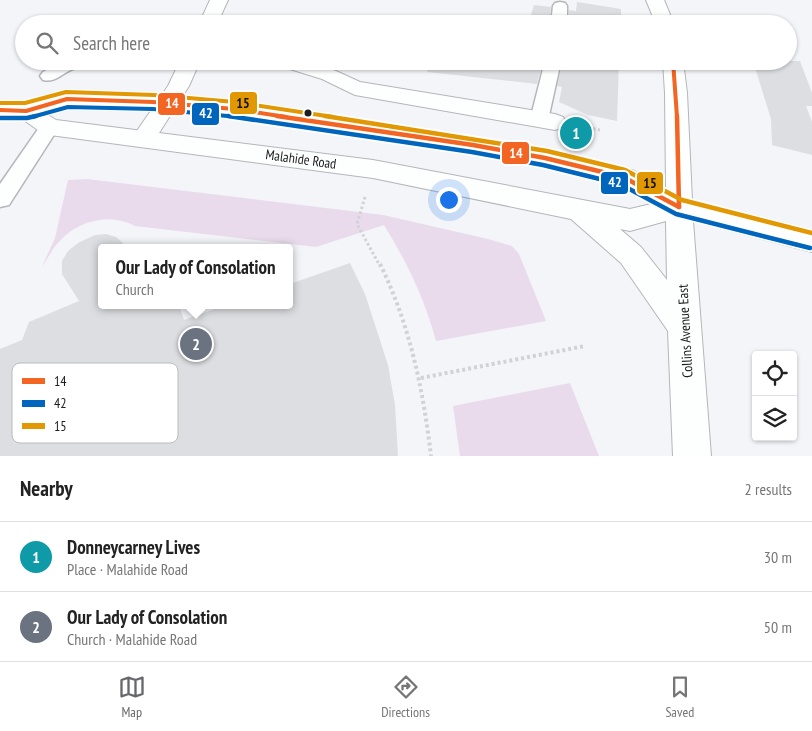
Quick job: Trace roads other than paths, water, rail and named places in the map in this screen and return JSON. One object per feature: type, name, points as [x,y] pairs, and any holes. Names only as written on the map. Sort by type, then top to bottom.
[{"type":"main road","points":[[212,15],[219,0]]},
{"type":"main road","points":[[655,0],[661,15]]},
{"type":"main road","points":[[144,138],[185,70]]},
{"type":"main road","points":[[312,70],[355,88],[547,121]]},
{"type":"main road","name":"Collins Avenue East","points":[[674,70],[678,207],[692,456]]},
{"type":"main road","name":"Malahide Road","points":[[0,110],[26,111],[67,99],[166,103],[243,110],[473,145],[545,158],[623,177],[678,207],[812,241]]},
{"type":"main road","name":"Malahide Road","points":[[26,111],[50,128],[144,138],[373,169],[630,220],[678,207]]},
{"type":"main road","name":"Malahide Road","points":[[578,209],[632,255],[684,326]]},
{"type":"lane","points":[[560,6],[560,15]]},
{"type":"lane","points":[[49,76],[59,70]]},
{"type":"lane","points":[[547,121],[552,70]]},
{"type":"lane","points":[[1,200],[50,128]]},
{"type":"place","name":"Donneycarney Lives","points":[[576,133]]},
{"type":"place","name":"Our Lady of Consolation","points":[[196,344]]}]
